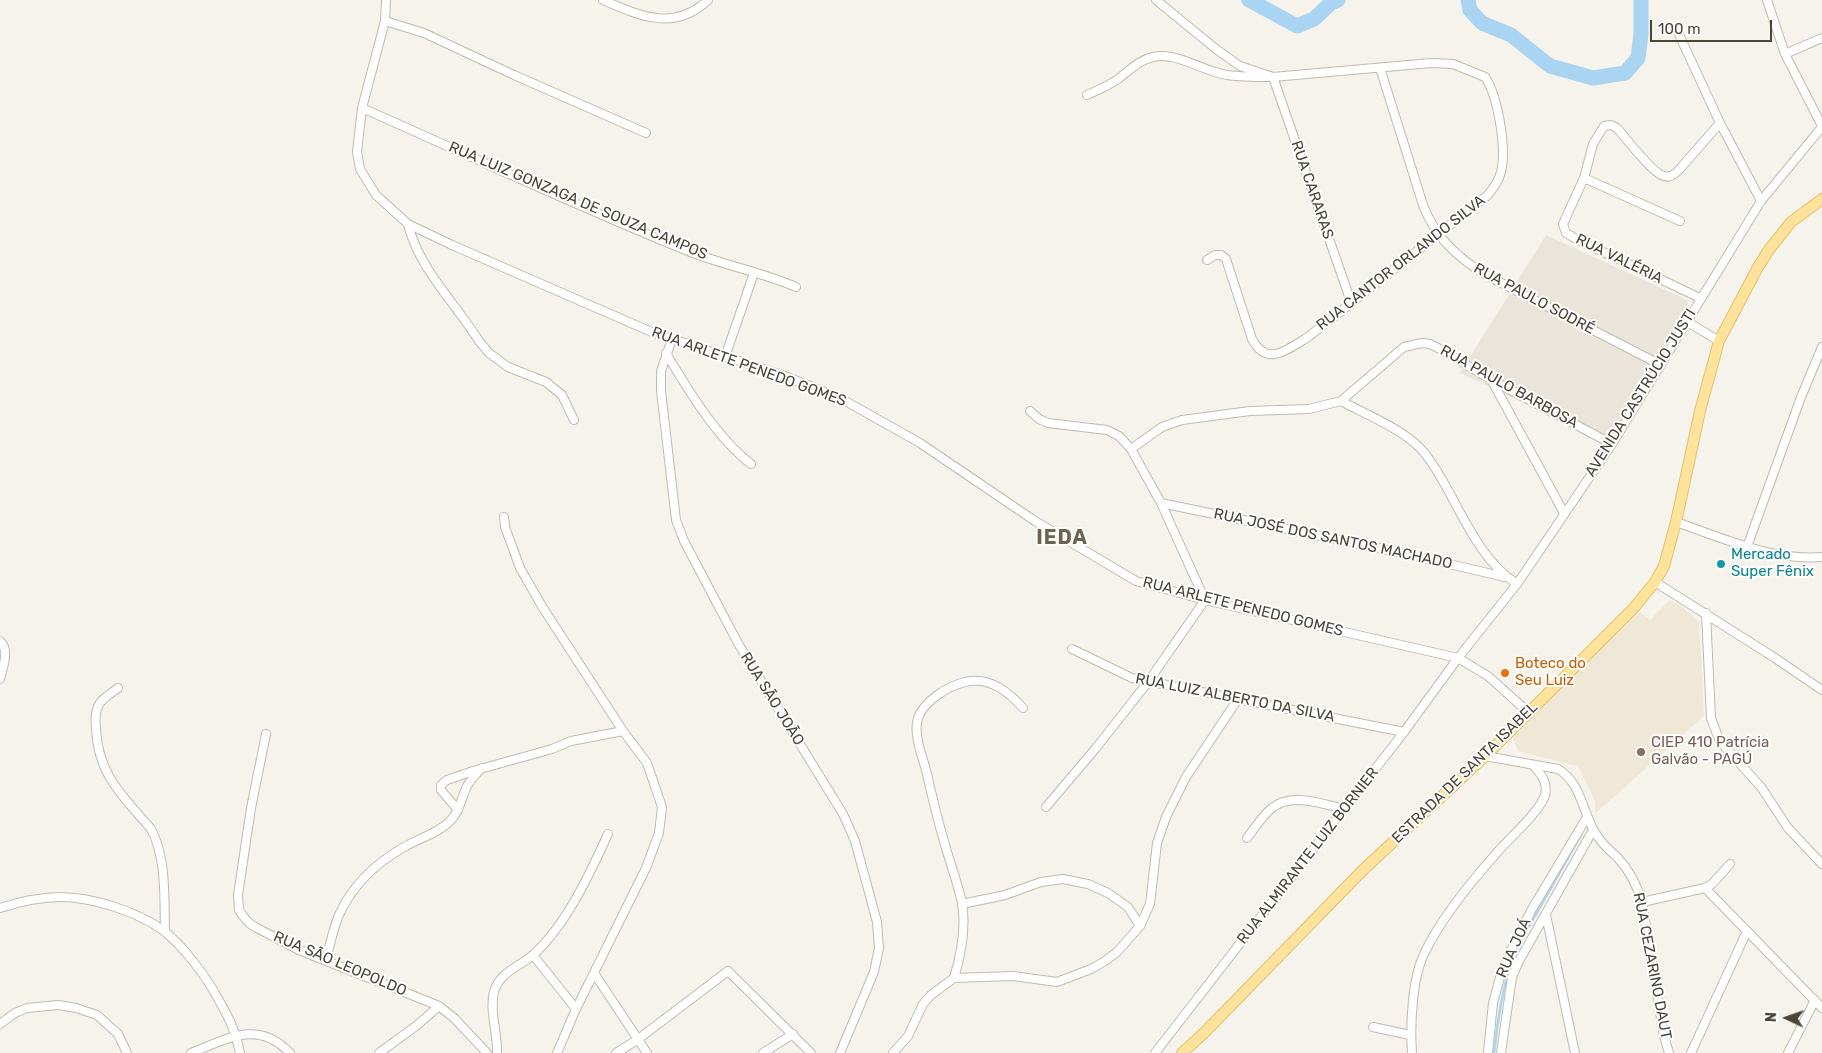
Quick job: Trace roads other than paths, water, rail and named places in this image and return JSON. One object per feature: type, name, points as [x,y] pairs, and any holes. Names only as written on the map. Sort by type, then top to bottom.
[{"type":"main road","name":"ESTRADA DE SANTA ISABEL","points":[[1182,1053],[1203,1034],[1362,871],[1485,756],[1633,609],[1655,582],[1664,566],[1676,522],[1700,411],[1719,341],[1768,251],[1791,222],[1822,199]]},
{"type":"street","name":"RUA ARLETE PENEDO GOMES","points":[[386,0],[385,21],[362,108],[357,152],[360,169],[376,195],[408,224],[452,246],[672,339],[782,376],[840,398],[920,443],[1035,521],[1136,582],[1205,600],[1458,658],[1488,676],[1528,712]]},
{"type":"street","points":[[603,0],[640,16],[666,19],[687,16],[708,0]]},
{"type":"street","name":"RUA CANTOR ORLANDO SILVA","points":[[1156,0],[1240,66],[1274,77],[1431,64],[1453,64],[1485,77],[1494,96],[1503,153],[1501,173],[1488,195],[1308,337],[1282,353],[1273,355],[1264,353],[1256,346],[1226,259],[1221,255],[1215,255],[1208,260]]},
{"type":"street","points":[[1767,0],[1785,54],[1822,126]]},
{"type":"street","points":[[385,21],[424,33],[646,133]]},
{"type":"street","points":[[1676,28],[1720,123],[1761,201]]},
{"type":"street","points":[[1785,54],[1822,38]]},
{"type":"street","points":[[1087,95],[1109,85],[1142,60],[1164,55],[1226,75],[1274,77]]},
{"type":"street","name":"RUA PAULO SODRÉ","points":[[1380,68],[1423,205],[1429,221],[1438,235],[1463,259],[1486,275],[1661,365]]},
{"type":"street","name":"RUA CARARAS","points":[[1274,77],[1351,302]]},
{"type":"street","name":"RUA LUIZ GONZAGA DE SOUZA CAMPOS","points":[[362,108],[691,253],[775,278],[796,287]]},
{"type":"street","name":"RUA VALÉRIA","points":[[1700,298],[1566,233],[1563,227],[1584,178],[1597,134],[1604,126],[1617,128],[1653,169],[1666,177],[1672,176],[1678,171],[1720,123]]},
{"type":"street","name":"AVENIDA CASTRÚCIO JUSTI","points":[[1458,658],[1517,584],[1612,444],[1761,201],[1822,126]]},
{"type":"street","points":[[1584,178],[1680,221]]},
{"type":"street","points":[[408,224],[412,241],[423,262],[489,353],[508,366],[546,382],[562,394],[574,420]]},
{"type":"street","points":[[725,357],[754,273]]},
{"type":"street","points":[[1686,321],[1719,341]]},
{"type":"street","name":"RUA SÃO JOÃO","points":[[672,339],[661,371],[661,391],[678,527],[739,645],[843,814],[855,841],[877,922],[879,948],[874,972],[840,1053]]},
{"type":"street","name":"RUA PAULO BARBOSA","points":[[1132,448],[1162,427],[1182,420],[1250,412],[1309,409],[1342,401],[1404,347],[1422,343],[1438,348],[1492,380],[1612,444]]},
{"type":"street","points":[[1747,547],[1801,397],[1822,347]]},
{"type":"street","points":[[666,353],[680,377],[728,444],[751,464]]},
{"type":"street","points":[[1492,380],[1564,514]]},
{"type":"street","points":[[1342,401],[1405,436],[1420,448],[1438,474],[1479,545],[1505,577],[1517,584]]},
{"type":"street","points":[[1030,411],[1039,419],[1048,423],[1107,430],[1119,436],[1132,448],[1161,502],[1205,600],[1148,682],[1046,807]]},
{"type":"street","name":"RUA JOSÉ DOS SANTOS MACHADO","points":[[1161,502],[1402,552],[1505,577]]},
{"type":"street","points":[[504,517],[505,526],[520,568],[542,608],[623,731],[647,763],[662,807],[659,833],[646,868],[556,1053]]},
{"type":"street","points":[[1676,522],[1747,547],[1789,556],[1822,557]]},
{"type":"street","points":[[1655,582],[1706,613],[1822,690]]},
{"type":"street","points":[[1706,613],[1711,718],[1718,737],[1761,787],[1788,828],[1822,864]]},
{"type":"street","points":[[0,641],[6,650],[0,679]]},
{"type":"street","name":"RUA LUIZ ALBERTO DA SILVA","points":[[1072,649],[1132,678],[1404,732]]},
{"type":"street","name":"RUA ALMIRANTE LUIZ BORNIER","points":[[1155,1053],[1404,732],[1458,658]]},
{"type":"street","points":[[954,978],[962,946],[962,904],[918,736],[919,716],[942,691],[954,685],[973,680],[994,684],[1014,698],[1023,708]]},
{"type":"street","points":[[118,688],[101,701],[97,709],[95,718],[96,741],[106,773],[118,791],[151,829],[154,836],[162,870],[165,932]]},
{"type":"street","points":[[893,1053],[908,1036],[923,1004],[954,978],[1013,976],[1057,982],[1075,976],[1106,961],[1117,952],[1140,926],[1150,904],[1157,843],[1166,817],[1186,777],[1238,699]]},
{"type":"street","points":[[458,810],[441,790],[441,785],[447,780],[482,768],[552,749],[571,741],[623,731]]},
{"type":"street","name":"RUA SÃO LEOPOLDO","points":[[266,734],[241,869],[238,895],[239,910],[249,923],[299,950],[439,1006],[454,1018],[487,1053]]},
{"type":"street","name":"RUA CEZARINO DAUT","points":[[1485,756],[1558,769],[1567,774],[1582,800],[1593,830],[1632,876],[1642,902],[1664,1036],[1669,1053]]},
{"type":"street","points":[[1412,1053],[1410,1035],[1419,967],[1431,941],[1461,898],[1493,857],[1542,801],[1546,784],[1544,778],[1533,765]]},
{"type":"street","points":[[326,960],[338,917],[347,899],[360,882],[383,860],[450,822],[458,810],[472,778],[482,768]]},
{"type":"street","points":[[1246,838],[1271,808],[1284,802],[1301,800],[1344,809]]},
{"type":"street","name":"RUA JOÁ","points":[[1501,1053],[1512,977],[1546,914],[1587,817]]},
{"type":"street","name":"RUA JOÁ","points":[[1488,1053],[1493,1004],[1502,970],[1532,909],[1571,856],[1593,830]]},
{"type":"street","points":[[498,1053],[493,993],[498,983],[508,972],[533,955],[562,920],[608,834]]},
{"type":"street","points":[[1642,902],[1705,888],[1712,884],[1730,864]]},
{"type":"street","points":[[962,904],[1005,895],[1040,882],[1062,879],[1088,884],[1108,893],[1128,907],[1140,926]]},
{"type":"street","points":[[1705,888],[1822,1008]]},
{"type":"street","points":[[0,908],[47,898],[84,899],[98,901],[149,921],[165,932],[191,959],[210,983],[237,1035],[240,1053]]},
{"type":"street","points":[[1546,914],[1575,1053]]},
{"type":"street","points":[[1691,1053],[1748,931]]},
{"type":"street","points":[[533,955],[576,1009]]},
{"type":"street","points":[[616,1053],[637,1040],[728,970],[811,1053]]},
{"type":"street","points":[[594,973],[647,1053]]},
{"type":"street","points":[[1788,1053],[1815,1000]]},
{"type":"street","points":[[0,1024],[15,1013],[27,1008],[58,1005],[76,1008],[97,1015],[118,1034],[126,1053]]},
{"type":"street","points":[[380,1053],[439,1006]]},
{"type":"street","points":[[1373,1027],[1410,1035]]},
{"type":"street","points":[[191,1053],[237,1035],[258,1033],[269,1036],[285,1047],[290,1053]]},
{"type":"street","points":[[763,1053],[793,1034]]},
{"type":"waterway","points":[[1249,0],[1297,26],[1314,19],[1331,3],[1338,0]]},
{"type":"waterway","points":[[1468,0],[1470,10],[1482,23],[1511,35],[1550,66],[1593,78],[1625,73],[1638,58],[1641,34],[1641,0]]},
{"type":"waterway","points":[[1494,1053],[1507,976],[1515,951],[1581,835]]},
{"type":"place","name":"Mercado Super Fênix","points":[[1721,564]]},
{"type":"place","name":"Boteco do Seu Luiz","points":[[1505,673]]},
{"type":"place","name":"CIEP 410 Patrícia Galvão - PAGÚ","points":[[1641,752]]},
{"type":"district","name":"IEDA","points":[[1062,538]]}]
